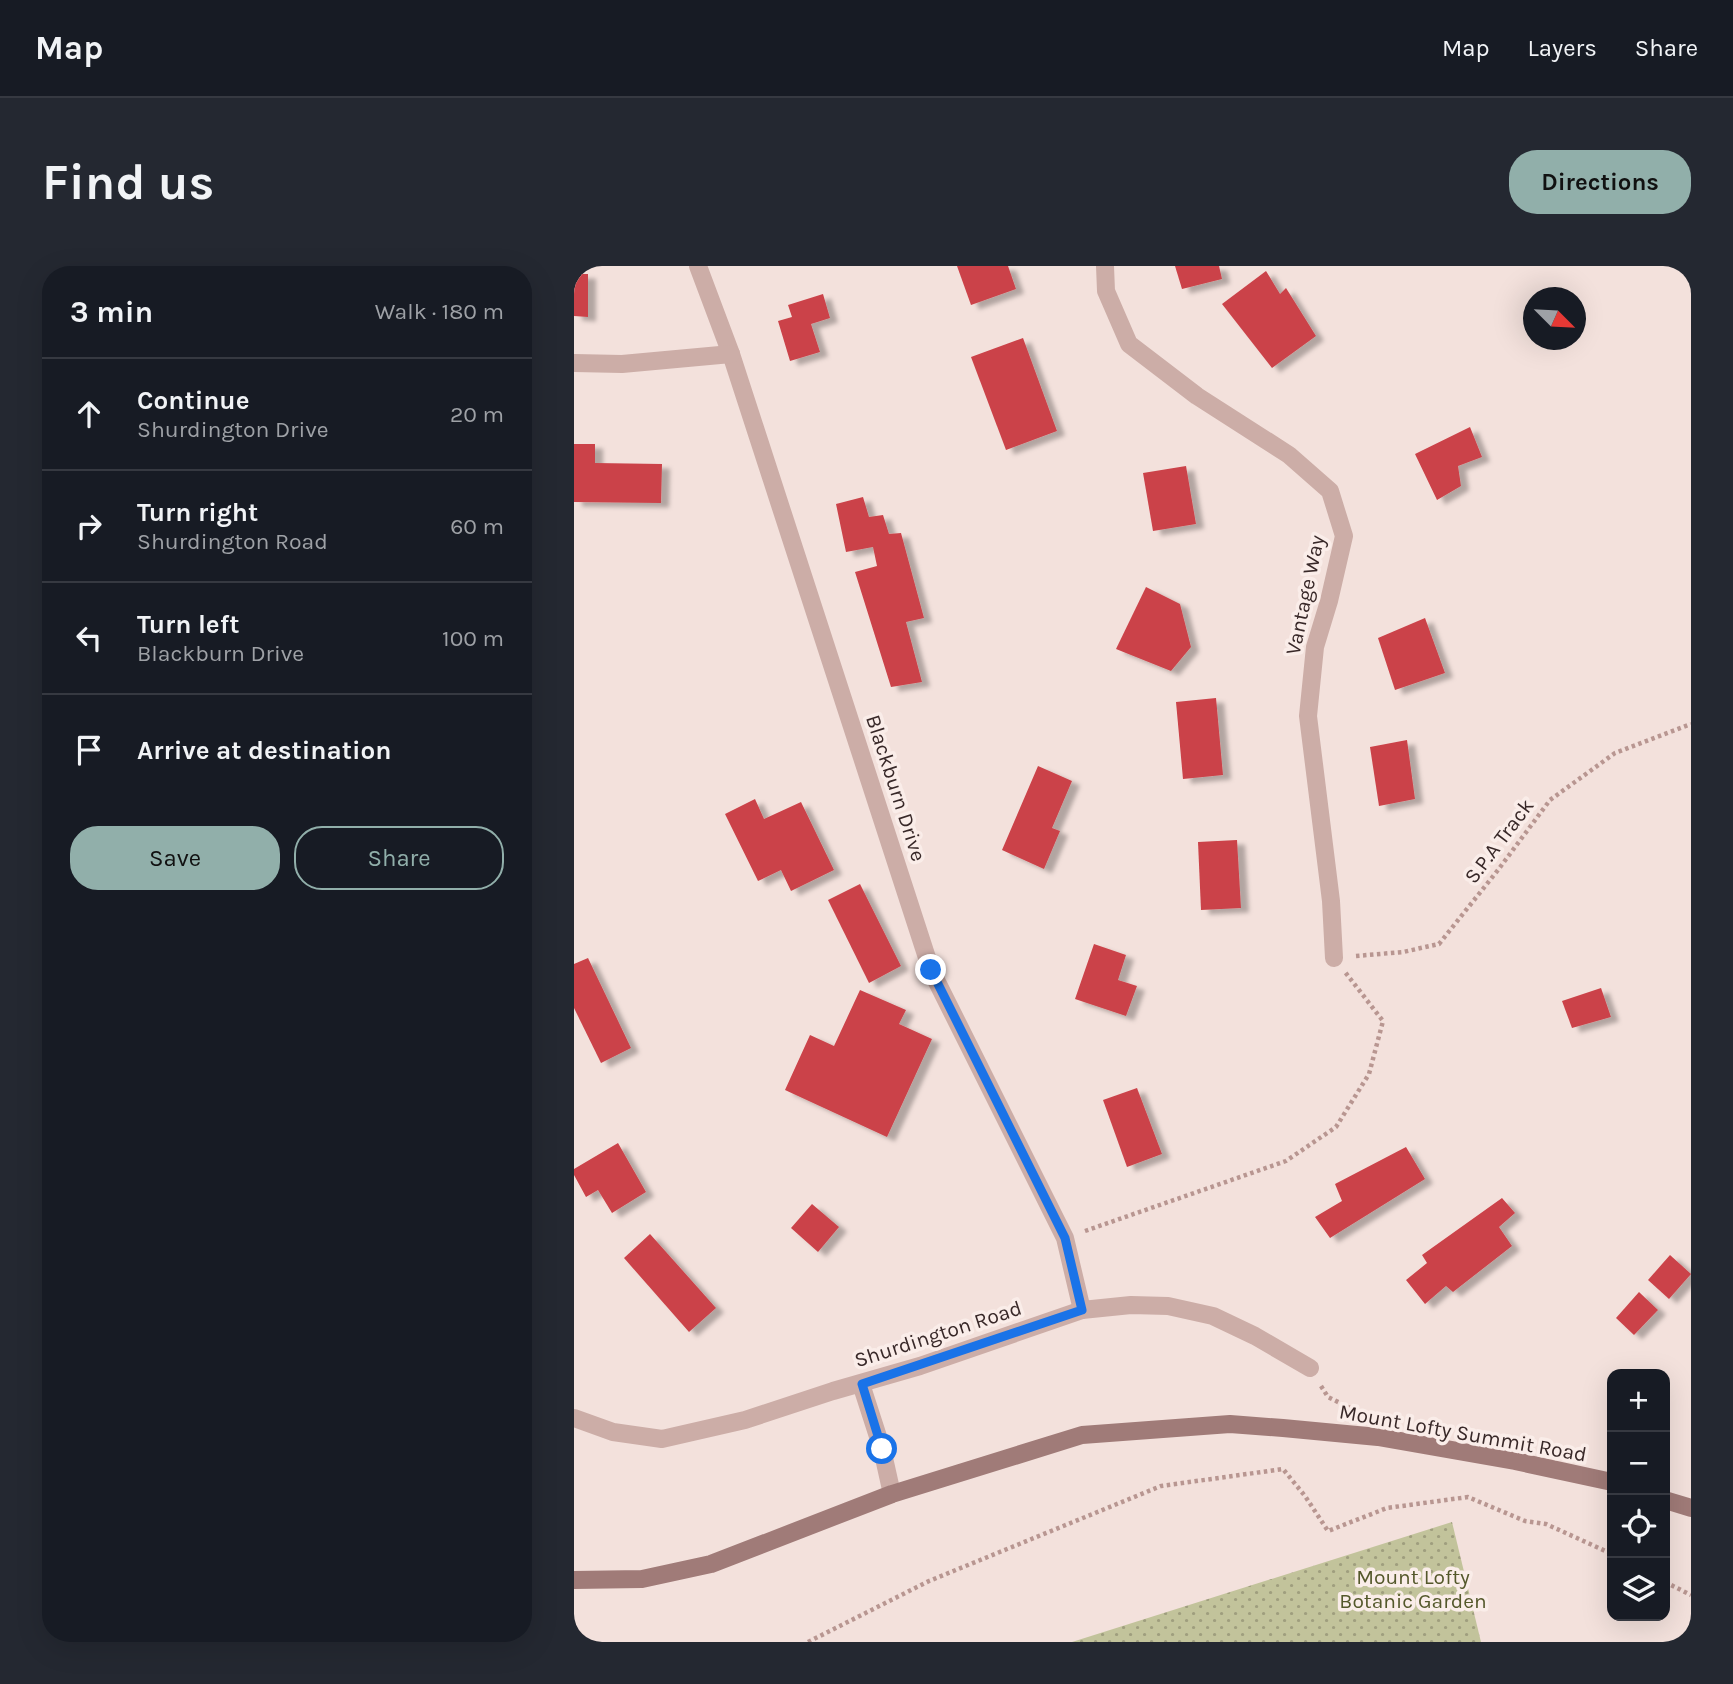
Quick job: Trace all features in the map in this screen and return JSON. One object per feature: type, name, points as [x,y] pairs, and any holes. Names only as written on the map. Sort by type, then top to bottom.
[{"type":"main road","name":"Mount Lofty Summit Road","points":[[574,1580],[642,1578],[711,1564],[892,1494],[1082,1435],[1230,1424],[1378,1437],[1515,1461],[1607,1481]]},
{"type":"main road","points":[[1670,1502],[1691,1508]]},
{"type":"street","name":"Blackburn Drive","points":[[698,266],[731,354],[931,970],[1065,1238],[1082,1310]]},
{"type":"street","name":"Vantage Way","points":[[1105,266],[1106,291],[1129,344],[1197,396],[1289,455],[1330,491],[1344,536],[1315,647],[1308,716],[1331,901],[1334,958]]},
{"type":"street","points":[[574,363],[622,364],[731,354]]},
{"type":"street","name":"Shurdington Road","points":[[574,1418],[613,1432],[662,1439],[745,1420],[1082,1310],[1131,1305],[1168,1306],[1213,1317],[1255,1335],[1310,1368]]},
{"type":"street","points":[[862,1384],[882,1449],[892,1494]]},
{"type":"path","name":"S.P.A Track","points":[[1334,958],[1403,952],[1439,944],[1550,800],[1615,753],[1691,724]]},
{"type":"path","points":[[1065,1238],[1286,1161],[1336,1127],[1370,1074],[1383,1021],[1334,958]]},
{"type":"path","points":[[1310,1368],[1328,1397],[1359,1412],[1370,1414]]},
{"type":"path","points":[[808,1642],[929,1581],[1161,1486],[1283,1469],[1328,1531],[1387,1508],[1468,1497],[1525,1521],[1546,1524],[1607,1552]]},
{"type":"path","points":[[1670,1584],[1691,1595]]},
{"type":"green space","name":"Mount Lofty Botanic Garden","points":[[1452,1522],[1481,1642],[1072,1642]]},
{"type":"building","points":[[957,266],[1008,266],[1016,289],[971,305]]},
{"type":"building","points":[[1175,266],[1219,266],[1222,279],[1182,289]]},
{"type":"building","points":[[1266,271],[1280,294],[1286,288],[1316,336],[1272,368],[1222,304]]},
{"type":"building","points":[[574,274],[588,274],[588,317],[574,316]]},
{"type":"building","points":[[823,294],[830,318],[811,324],[820,352],[790,361],[778,321],[792,317],[788,305]]},
{"type":"building","points":[[1023,338],[1057,431],[1006,450],[971,357]]},
{"type":"building","points":[[1470,427],[1482,457],[1458,466],[1461,486],[1437,500],[1415,454]]},
{"type":"building","points":[[574,444],[595,444],[595,463],[662,464],[661,503],[574,502]]},
{"type":"building","points":[[1186,466],[1196,524],[1153,531],[1143,473]]},
{"type":"building","points":[[863,497],[869,517],[883,515],[889,534],[901,533],[924,618],[906,622],[922,682],[891,687],[855,572],[877,566],[873,547],[846,552],[836,504]]},
{"type":"building","points":[[1146,587],[1180,604],[1191,647],[1171,671],[1116,649]]},
{"type":"building","points":[[1425,618],[1445,673],[1395,690],[1378,638]]},
{"type":"building","points":[[1216,698],[1223,775],[1183,779],[1176,702]]},
{"type":"building","points":[[1407,740],[1415,799],[1379,806],[1370,747]]},
{"type":"building","points":[[1038,766],[1072,781],[1052,828],[1060,831],[1044,869],[1002,850]]},
{"type":"building","points":[[755,799],[764,819],[801,802],[834,870],[791,891],[781,870],[758,881],[725,814]]},
{"type":"building","points":[[1237,840],[1241,908],[1201,910],[1198,842]]},
{"type":"building","points":[[860,884],[901,966],[869,983],[828,900]]},
{"type":"building","points":[[1094,944],[1126,955],[1118,980],[1137,986],[1126,1016],[1075,999]]},
{"type":"building","points":[[588,958],[631,1048],[601,1063],[574,1008],[574,964]]},
{"type":"building","points":[[1601,988],[1611,1017],[1572,1028],[1562,1001]]},
{"type":"building","points":[[860,990],[906,1010],[899,1024],[932,1039],[887,1137],[785,1090],[810,1035],[834,1046]]},
{"type":"building","points":[[1137,1088],[1162,1154],[1127,1167],[1103,1100]]},
{"type":"building","points":[[618,1143],[646,1192],[612,1213],[598,1190],[586,1197],[574,1175],[574,1169]]},
{"type":"building","points":[[1406,1147],[1425,1179],[1330,1238],[1315,1217],[1342,1201],[1335,1184]]},
{"type":"building","points":[[1502,1198],[1515,1213],[1499,1227],[1512,1246],[1453,1292],[1446,1286],[1425,1304],[1406,1280],[1427,1263],[1422,1255]]},
{"type":"building","points":[[812,1204],[839,1227],[818,1252],[791,1228]]},
{"type":"building","points":[[650,1234],[716,1308],[689,1332],[624,1258]]},
{"type":"building","points":[[1670,1255],[1691,1274],[1669,1299],[1648,1280]]},
{"type":"building","points":[[1639,1292],[1658,1310],[1634,1335],[1616,1318]]},
{"type":"route","points":[[882,1449],[862,1384],[1082,1310],[1065,1238],[931,970]]}]
